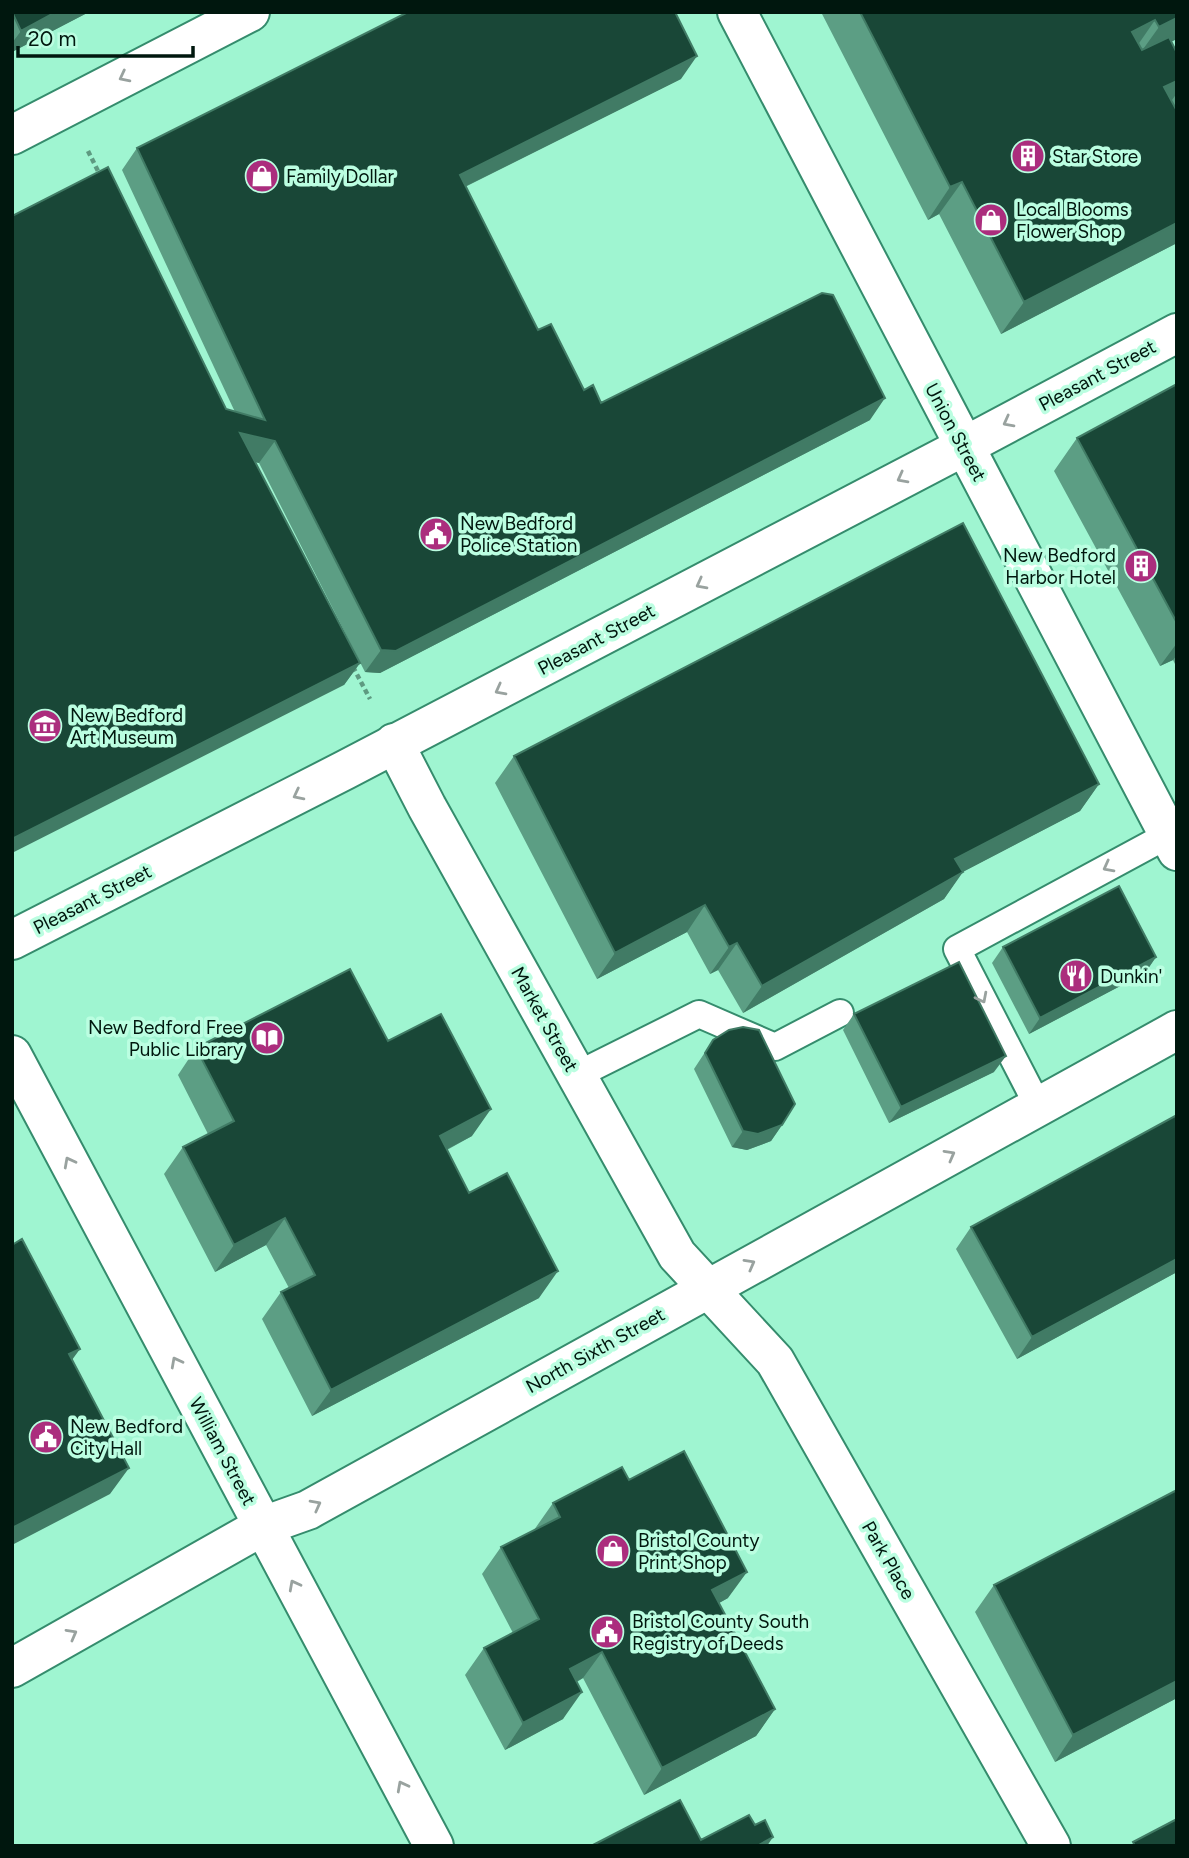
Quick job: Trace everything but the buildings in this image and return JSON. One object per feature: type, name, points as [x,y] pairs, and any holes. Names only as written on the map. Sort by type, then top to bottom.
[{"type":"main road","points":[[12,135],[250,12]]},
{"type":"main road","name":"Union Street","points":[[737,12],[1172,843]]},
{"type":"main road","name":"Pleasant Street","points":[[12,940],[963,447],[1177,333]]},
{"type":"main road","name":"Market Street","points":[[394,743],[677,1255],[706,1288]]},
{"type":"main road","name":"North Sixth Street","points":[[12,1668],[263,1526],[308,1510],[1177,1030]]},
{"type":"main road","name":"William Street","points":[[12,1055],[434,1846]]},
{"type":"main road","name":"Park Place","points":[[706,1288],[775,1361],[787,1380],[1051,1846]]},
{"type":"lane","points":[[1038,1106],[957,949],[1172,843]]},
{"type":"lane","points":[[577,1075],[699,1014],[775,1047],[840,1013]]},
{"type":"path","points":[[66,108],[103,181]]},
{"type":"path","points":[[351,663],[394,743]]},
{"type":"place","name":"Star Store","points":[[1028,156]]},
{"type":"place","name":"Family Dollar","points":[[262,176]]},
{"type":"place","name":"Local Blooms Flower Shop","points":[[991,220]]},
{"type":"place","name":"New Bedford Police Station","points":[[436,534]]},
{"type":"place","name":"New Bedford Harbor Hotel","points":[[1141,566]]},
{"type":"place","name":"New Bedford Art Museum","points":[[45,726]]},
{"type":"place","name":"Dunkin'","points":[[1076,976]]},
{"type":"place","name":"New Bedford Free Public Library","points":[[267,1038]]},
{"type":"place","name":"New Bedford City Hall","points":[[46,1437]]},
{"type":"place","name":"Bristol County Print Shop","points":[[613,1551]]},
{"type":"place","name":"Bristol County South Registry of Deeds","points":[[607,1632]]}]
